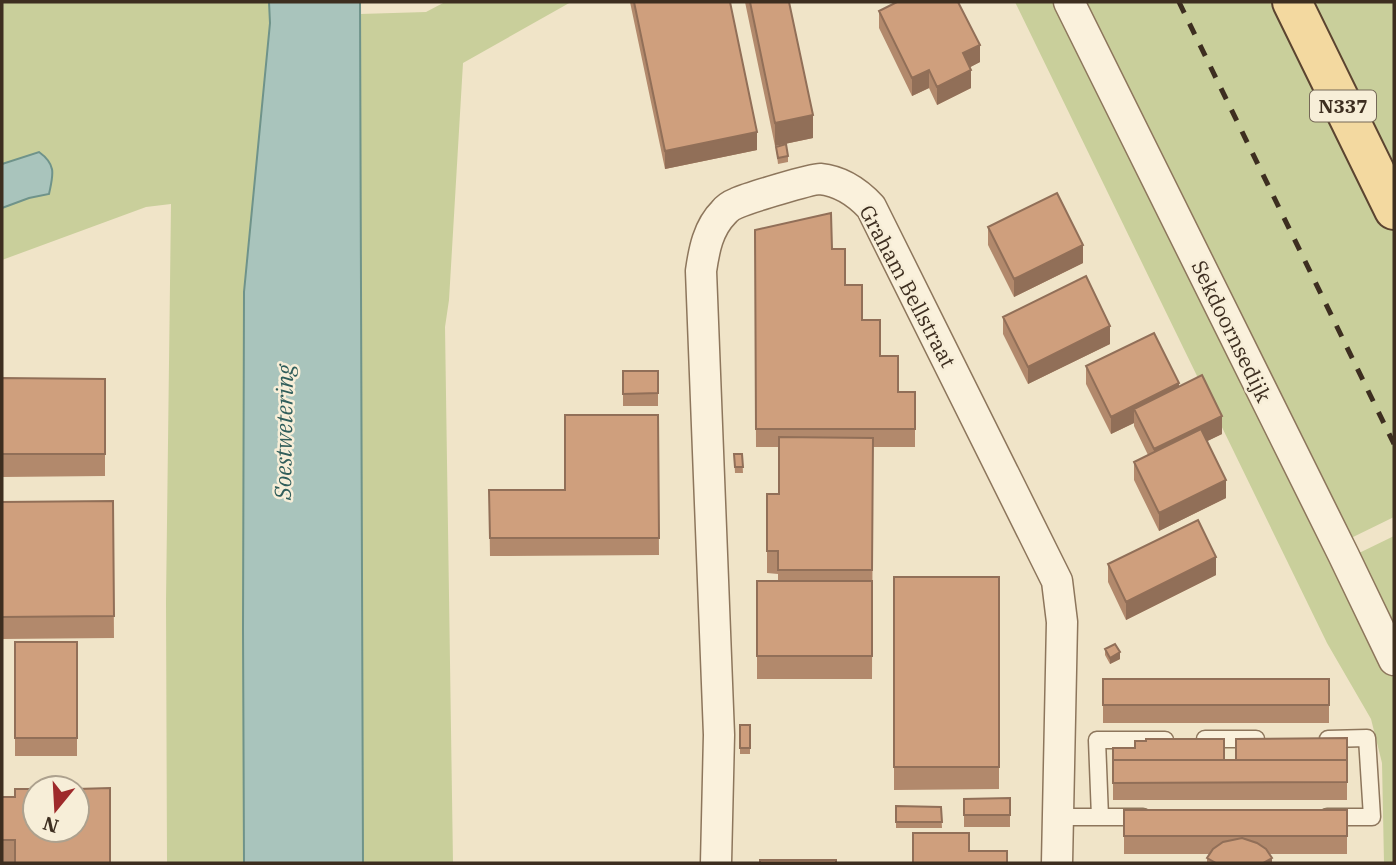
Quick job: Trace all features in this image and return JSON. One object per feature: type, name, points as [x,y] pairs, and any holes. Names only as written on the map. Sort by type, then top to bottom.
[{"type":"main road","name":"N337","points":[[1292,2],[1394,210]]},
{"type":"street","name":"Sekdoornsedijk","points":[[1069,2],[1394,660]]},
{"type":"street","name":"Graham Bellstraat","points":[[716,863],[719,735],[701,271],[704,248],[710,232],[725,209],[737,202],[817,179],[845,187],[863,198],[871,207],[1057,582],[1062,622],[1057,863]]},
{"type":"lane","points":[[1313,739],[1367,738],[1372,817],[1318,817]]},
{"type":"lane","points":[[1100,817],[1097,740],[1272,739]]},
{"type":"lane","points":[[1058,817],[1154,817]]},
{"type":"green space","points":[[2,2],[269,2],[270,23],[244,292],[244,863],[167,863],[166,602],[171,204],[146,207],[2,260],[2,208],[48,194],[39,152],[2,164]]},
{"type":"green space","points":[[445,2],[571,2],[463,63],[449,300],[445,327],[453,863],[363,863],[360,14],[426,12]]},
{"type":"green space","points":[[1015,2],[1059,2],[1339,563],[1394,680],[1394,863],[1384,863],[1382,763],[1371,719],[1327,643]]},
{"type":"green space","points":[[1079,2],[1286,2],[1394,225],[1394,517],[1349,539]]},
{"type":"green space","points":[[1314,2],[1394,2],[1394,166]]},
{"type":"green space","points":[[1394,536],[1394,643],[1357,554]]},
{"type":"water","name":"Soestwetering","points":[[269,2],[360,2],[363,863],[244,863],[244,292],[270,23]]},
{"type":"water","points":[[39,152],[51,166],[49,194],[2,208],[2,164]]},
{"type":"building","points":[[634,2],[730,2],[757,132],[665,151]]},
{"type":"building","points":[[750,2],[789,2],[813,115],[775,123]]},
{"type":"building","points":[[897,2],[958,2],[980,45],[963,53],[971,70],[937,87],[929,70],[912,78],[879,11]]},
{"type":"building","points":[[786,144],[788,156],[778,158],[776,147]]},
{"type":"building","points":[[1057,193],[1083,245],[1014,279],[988,227]]},
{"type":"building","points":[[831,213],[832,249],[845,249],[845,285],[862,285],[862,320],[880,320],[880,356],[898,356],[898,392],[915,392],[915,429],[756,429],[755,230]]},
{"type":"building","points":[[1086,276],[1110,326],[1028,367],[1003,317]]},
{"type":"building","points":[[1154,333],[1179,383],[1111,417],[1086,366]]},
{"type":"building","points":[[623,371],[658,371],[658,393],[623,394]]},
{"type":"building","points":[[1202,375],[1222,416],[1154,449],[1134,409]]},
{"type":"building","points":[[2,378],[105,379],[105,454],[2,454]]},
{"type":"building","points":[[565,415],[658,415],[659,538],[490,538],[489,490],[565,490]]},
{"type":"building","points":[[1201,429],[1226,480],[1159,513],[1134,462]]},
{"type":"building","points":[[779,437],[873,438],[872,570],[778,570],[778,551],[767,551],[767,494],[779,494]]},
{"type":"building","points":[[734,454],[742,454],[743,467],[735,467]]},
{"type":"building","points":[[113,501],[114,616],[2,617],[2,502]]},
{"type":"building","points":[[1198,520],[1216,557],[1126,602],[1108,564]]},
{"type":"building","points":[[894,577],[999,577],[999,767],[894,767]]},
{"type":"building","points":[[757,581],[872,581],[872,656],[757,656]]},
{"type":"building","points":[[15,642],[77,642],[77,738],[15,738]]},
{"type":"building","points":[[1115,644],[1120,652],[1110,658],[1105,649]]},
{"type":"building","points":[[1103,679],[1329,679],[1329,705],[1103,705]]},
{"type":"building","points":[[740,725],[750,725],[750,748],[740,748]]},
{"type":"building","points":[[1347,738],[1347,760],[1236,760],[1236,739]]},
{"type":"building","points":[[1224,739],[1224,760],[1113,760],[1113,748],[1135,748],[1135,741]]},
{"type":"building","points":[[1113,760],[1347,760],[1347,782],[1113,783]]},
{"type":"building","points":[[110,788],[110,863],[15,863],[15,840],[2,840],[2,797],[15,797],[15,789],[21,789],[21,844],[91,844],[91,789]]},
{"type":"building","points":[[1010,798],[1010,815],[964,815],[964,799]]},
{"type":"building","points":[[896,806],[941,807],[942,822],[896,822]]},
{"type":"building","points":[[1124,810],[1347,810],[1347,836],[1124,836]]},
{"type":"building","points":[[913,833],[969,833],[969,851],[1007,851],[1007,863],[913,863]]},
{"type":"building","points":[[1242,838],[1266,849],[1272,858],[1263,863],[1216,863],[1207,858],[1213,849],[1223,842]]},
{"type":"building","points":[[760,860],[836,860],[836,863],[760,863]]},
{"type":"railway","points":[[1179,2],[1394,444]]}]
